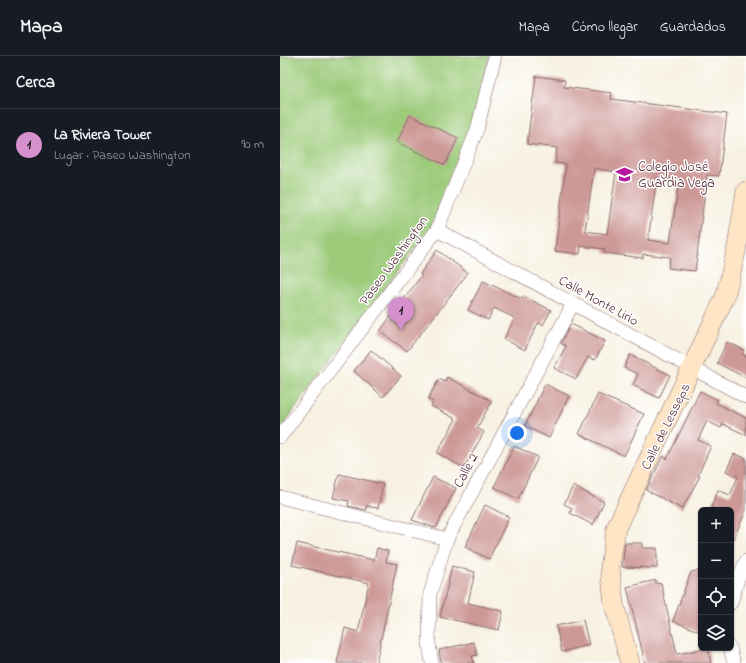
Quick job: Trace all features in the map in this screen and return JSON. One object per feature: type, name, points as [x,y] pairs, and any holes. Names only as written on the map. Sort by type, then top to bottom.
[{"type":"main road","name":"Calle de Lesseps","points":[[630,663],[614,604],[610,567],[616,528],[725,297],[736,252],[746,194]]},
{"type":"street","name":"Paseo Washington","points":[[280,437],[437,230],[477,130],[495,56]]},
{"type":"street","name":"Calle Monte Lirio","points":[[437,230],[746,397]]},
{"type":"street","name":"Calle 2","points":[[432,663],[429,644],[430,594],[447,539],[573,304]]},
{"type":"street","points":[[280,497],[447,539]]},
{"type":"street","points":[[734,592],[738,578],[746,561]]},
{"type":"street","points":[[731,651],[734,663]]},
{"type":"green space","points":[[280,56],[489,56],[472,131],[430,228],[280,429]]},
{"type":"building","points":[[536,76],[565,80],[564,87],[612,93],[611,99],[727,114],[719,176],[707,175],[695,271],[668,268],[670,257],[643,254],[643,258],[604,253],[605,249],[581,246],[580,254],[555,251],[566,164],[555,163],[557,148],[527,144]],"holes":[[[594,168],[616,172],[607,234],[585,231]],[[657,177],[679,180],[670,243],[648,240]]]},
{"type":"building","points":[[410,115],[458,138],[445,165],[397,142]]},
{"type":"building","points":[[437,250],[468,273],[407,351],[380,331],[422,275],[420,274]]},
{"type":"building","points":[[483,281],[522,299],[523,296],[551,310],[543,325],[538,323],[525,350],[504,339],[515,318],[494,308],[488,320],[468,310]]},
{"type":"building","points":[[571,324],[605,341],[595,360],[588,357],[576,379],[554,368],[566,346],[561,343]]},
{"type":"building","points":[[727,342],[744,350],[742,354],[746,356],[746,378],[717,363]]},
{"type":"building","points":[[371,350],[401,376],[383,397],[354,371]]},
{"type":"building","points":[[630,355],[670,375],[659,398],[633,385],[638,374],[624,368]]},
{"type":"building","points":[[447,377],[492,401],[477,428],[484,432],[464,468],[437,453],[456,419],[431,406],[433,402],[428,399],[439,379],[445,382]]},
{"type":"building","points":[[545,384],[569,396],[549,438],[525,426]]},
{"type":"building","points":[[700,391],[718,400],[716,403],[746,418],[746,435],[723,424],[721,428],[707,421],[698,440],[711,446],[698,475],[700,476],[682,509],[646,490],[663,456],[667,459]]},
{"type":"building","points":[[598,394],[644,414],[624,456],[579,434]]},
{"type":"building","points":[[514,446],[538,457],[518,499],[494,487]]},
{"type":"building","points":[[734,454],[746,458],[746,510],[734,538],[734,507],[711,507],[718,490],[730,495],[738,477],[726,471]]},
{"type":"building","points":[[339,474],[383,484],[378,508],[366,506],[366,510],[348,506],[349,501],[333,498]]},
{"type":"building","points":[[433,477],[456,488],[436,528],[412,520]]},
{"type":"building","points":[[573,486],[604,502],[593,525],[570,513],[572,508],[564,504]]},
{"type":"building","points":[[485,505],[509,517],[489,559],[465,547]]},
{"type":"building","points":[[297,543],[374,560],[377,548],[388,551],[386,562],[397,564],[376,663],[337,663],[345,628],[358,632],[369,583],[292,565]]},
{"type":"building","points":[[625,543],[642,543],[642,548],[657,548],[657,568],[622,567]]},
{"type":"building","points":[[452,566],[475,572],[468,603],[503,611],[499,630],[440,617]]},
{"type":"building","points":[[698,571],[698,631],[673,621],[691,572]]},
{"type":"building","points":[[656,580],[656,584],[661,583],[677,654],[698,650],[709,651],[711,663],[645,663],[627,587]]},
{"type":"building","points":[[583,620],[589,645],[562,652],[556,626]]},
{"type":"building","points":[[474,642],[477,655],[472,656],[474,663],[441,663],[439,650]]},
{"type":"place","name":"Colegio José Guardia Vega","points":[[625,174]]},
{"type":"place","name":"La Riviera Tower","points":[[401,330]]}]
